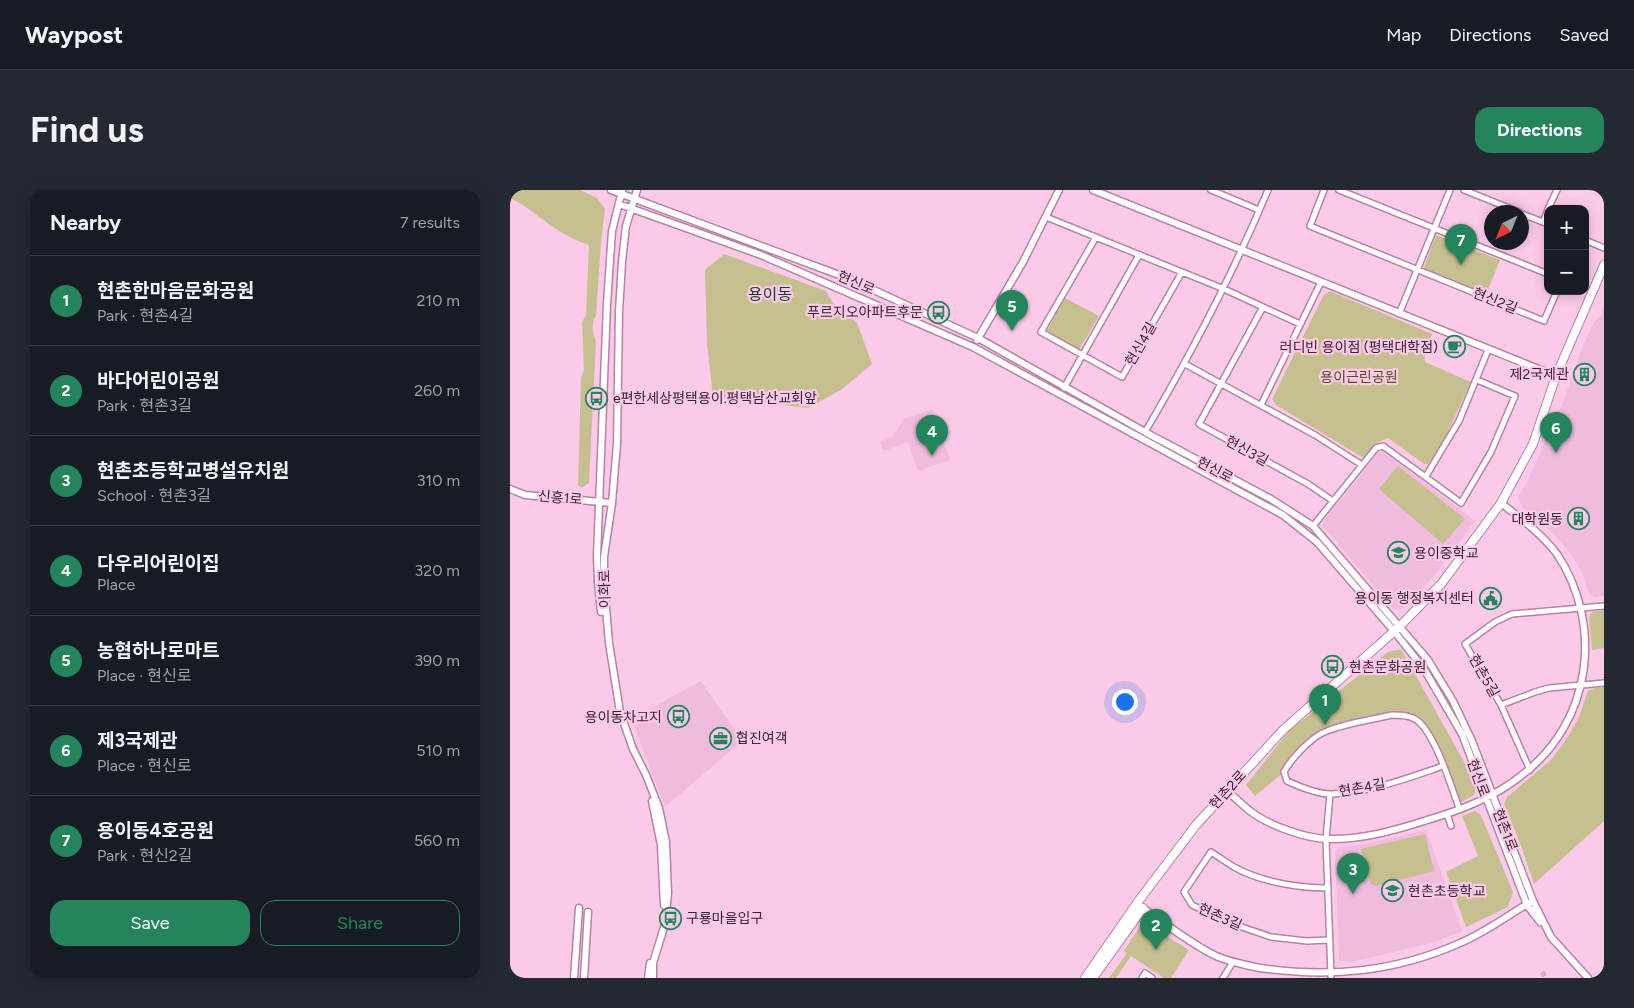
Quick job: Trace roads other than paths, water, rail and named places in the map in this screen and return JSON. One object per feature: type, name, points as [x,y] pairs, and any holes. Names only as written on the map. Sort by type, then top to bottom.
[{"type":"main road","points":[[1397,629],[1442,583],[1501,503],[1533,444],[1556,376],[1604,265]]},
{"type":"main road","name":"현촌2로","points":[[1085,978],[1140,905],[1196,825],[1283,730],[1397,629]]},
{"type":"main road","name":"현촌2로","points":[[1093,978],[1140,905]]},
{"type":"street","name":"현신로","points":[[611,190],[622,192],[850,280],[978,338],[1064,388],[1271,499],[1313,526],[1397,629]]},
{"type":"street","name":"이화로","points":[[636,190],[626,226],[621,279],[617,444],[612,503],[604,557],[604,585],[616,696],[625,728],[659,808],[666,842],[668,894],[665,924],[653,963],[653,978]]},
{"type":"street","points":[[973,347],[1023,262],[1059,190]]},
{"type":"street","points":[[1094,190],[1556,376]]},
{"type":"street","points":[[1145,432],[1185,364],[1224,289],[1268,190]]},
{"type":"street","name":"현신2길","points":[[1324,190],[1310,226],[1544,321],[1555,295]]},
{"type":"street","points":[[1339,190],[1544,272]]},
{"type":"street","points":[[1399,314],[1450,190]]},
{"type":"street","points":[[1464,190],[1501,205]]},
{"type":"street","points":[[1550,205],[1557,190]]},
{"type":"street","points":[[1215,191],[1260,210]]},
{"type":"street","name":"이화로","points":[[622,192],[612,231],[607,304],[601,501],[597,556],[598,582],[614,707],[632,755],[652,798],[661,845],[664,902],[648,978]]},
{"type":"street","name":"현신로","points":[[619,204],[760,255],[973,347],[1283,515],[1318,542],[1397,629]]},
{"type":"street","points":[[1046,217],[1224,289],[1300,324]]},
{"type":"street","points":[[1529,217],[1544,223]]},
{"type":"street","name":"현신4길","points":[[1096,238],[1041,332],[1122,377],[1182,272]]},
{"type":"street","points":[[1589,242],[1604,248]]},
{"type":"street","points":[[1064,388],[1139,255]]},
{"type":"street","points":[[1260,405],[1321,282]]},
{"type":"street","name":"현신3길","points":[[1263,307],[1199,424],[1308,484],[1333,501]]},
{"type":"street","points":[[1426,476],[1459,421],[1478,380],[1488,350]]},
{"type":"street","points":[[1185,364],[1340,450],[1362,465]]},
{"type":"street","points":[[1313,526],[1376,448],[1383,446],[1461,503],[1491,452],[1515,396],[1478,380]]},
{"type":"street","name":"신흥1로","points":[[510,489],[526,495],[612,503]]},
{"type":"street","points":[[1227,791],[1250,811],[1275,826],[1326,839],[1357,837],[1397,829],[1446,814],[1489,796],[1530,770],[1551,749],[1564,730],[1579,700],[1584,684],[1588,660],[1584,608],[1573,580],[1557,554],[1537,533],[1501,503]]},
{"type":"street","name":"현촌5길","points":[[1530,770],[1501,705],[1465,644],[1495,622],[1512,614],[1604,606]]},
{"type":"street","name":"현촌1로","points":[[1397,629],[1428,660],[1453,701],[1472,741],[1489,796]]},
{"type":"street","points":[[1501,705],[1549,688],[1604,683]]},
{"type":"street","name":"현촌4길","points":[[1443,766],[1400,781],[1330,794],[1296,785],[1287,780],[1284,772],[1288,764],[1315,738],[1326,731],[1392,715],[1402,715],[1415,718],[1428,731],[1443,766],[1460,808]]},
{"type":"street","points":[[1330,794],[1326,839],[1331,976]]},
{"type":"street","name":"현신로","points":[[1489,796],[1530,903],[1551,937],[1588,978]]},
{"type":"street","points":[[1446,814],[1451,826]]},
{"type":"street","name":"현촌3길","points":[[1328,888],[1303,888],[1267,880],[1235,868],[1211,852],[1184,892],[1192,904],[1233,924],[1271,937],[1307,941],[1329,940]]},
{"type":"street","points":[[1140,905],[1191,942],[1216,956],[1233,962],[1275,971],[1304,976],[1331,976],[1362,973],[1416,959],[1461,943],[1530,903]]},
{"type":"street","points":[[574,978],[579,908]]},
{"type":"street","points":[[584,978],[588,912]]},
{"type":"street","points":[[1223,978],[1233,962]]},
{"type":"street","points":[[1142,978],[1145,973],[1152,978]]},
{"type":"tunnel","points":[[1542,972],[1546,978]]},
{"type":"place","name":"용이동4호공원","points":[[1461,265]]},
{"type":"place","name":"푸르지오아파트후문","points":[[939,312]]},
{"type":"place","name":"농협하나로마트","points":[[1012,331]]},
{"type":"place","name":"러디빈 용이점 (평택대학점)","points":[[1454,347]]},
{"type":"place","name":"제2국제관","points":[[1585,374]]},
{"type":"place","name":"e편한세상평택용이.평택남산교회앞","points":[[597,398]]},
{"type":"place","name":"제3국제관","points":[[1556,453]]},
{"type":"place","name":"다우리어린이집","points":[[932,456]]},
{"type":"place","name":"대학원동","points":[[1579,519]]},
{"type":"place","name":"용이중학교","points":[[1398,553]]},
{"type":"place","name":"용이동 행정복지센터","points":[[1490,598]]},
{"type":"place","name":"현촌문화공원","points":[[1333,667]]},
{"type":"place","name":"용이동차고지","points":[[678,717]]},
{"type":"place","name":"현촌한마음문화공원","points":[[1325,725]]},
{"type":"place","name":"협진여객","points":[[720,738]]},
{"type":"place","name":"현촌초등학교","points":[[1392,891]]},
{"type":"place","name":"현촌초등학교병설유치원","points":[[1353,894]]},
{"type":"place","name":"구룡마을입구","points":[[670,918]]},
{"type":"place","name":"바다어린이공원","points":[[1156,950]]},
{"type":"district","name":"용이동","points":[[770,294]]},
{"type":"park label","name":"용이근린공원","points":[[1359,377]]}]
